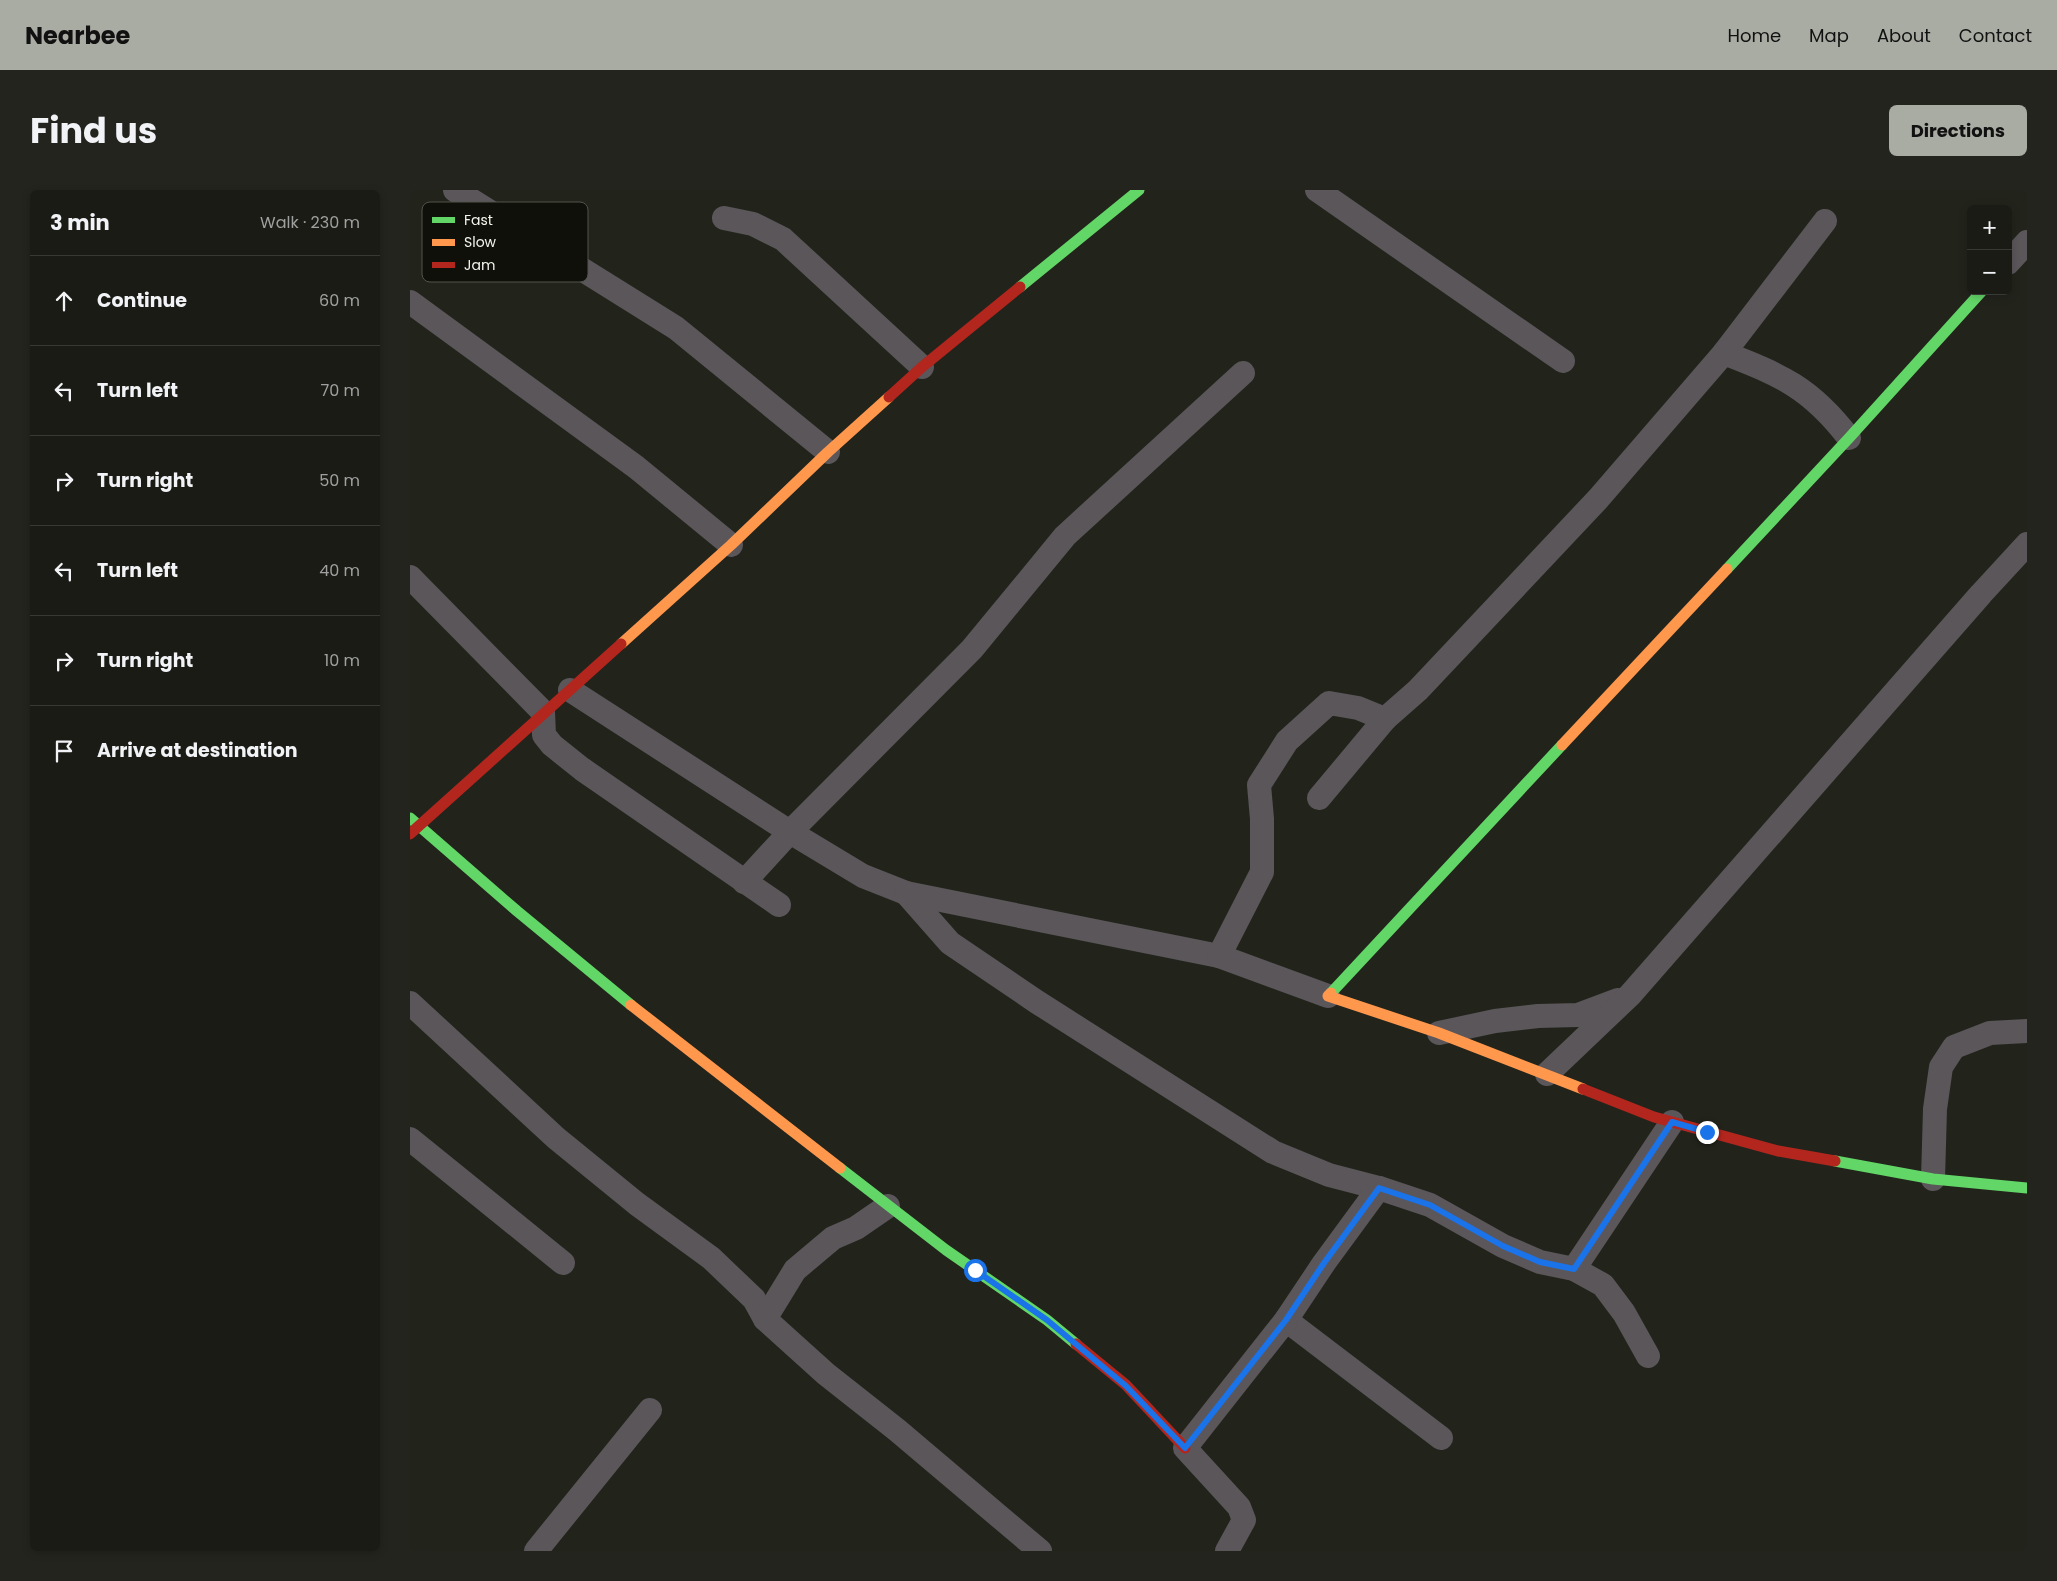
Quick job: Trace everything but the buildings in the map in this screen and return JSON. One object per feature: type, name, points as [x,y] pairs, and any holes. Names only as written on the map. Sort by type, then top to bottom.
[{"type":"street","points":[[455,190],[474,202]]},
{"type":"street","points":[[414,830],[543,712],[731,545],[828,452],[922,368],[1139,190]]},
{"type":"street","points":[[1318,190],[1564,361]]},
{"type":"street","points":[[724,218],[753,224],[783,240],[922,368]]},
{"type":"street","points":[[1319,798],[1385,719],[1418,690],[1598,499],[1724,353],[1825,221]]},
{"type":"street","points":[[2012,259],[2027,242]]},
{"type":"street","points":[[588,273],[676,328],[828,452]]},
{"type":"street","points":[[1328,996],[1849,438],[1978,295]]},
{"type":"street","points":[[410,302],[636,467],[731,545]]},
{"type":"street","points":[[1724,353],[1771,371],[1805,392],[1833,416],[1849,438]]},
{"type":"street","points":[[744,882],[790,832],[972,649],[1064,536],[1243,373]]},
{"type":"street","points":[[1547,1074],[1630,995],[2027,544]]},
{"type":"street","points":[[410,577],[543,712],[544,735],[552,745],[582,769],[780,905]]},
{"type":"street","points":[[570,690],[790,832],[863,876],[906,893],[1219,956],[1328,996],[1439,1033],[1654,1117],[1778,1151],[1933,1178],[2027,1188]]},
{"type":"street","points":[[1219,956],[1262,872],[1262,819],[1259,785],[1287,741],[1329,702],[1358,708],[1385,719]]},
{"type":"street","points":[[410,818],[414,830],[625,1000],[946,1250],[1047,1320],[1126,1386],[1239,1507],[1244,1520],[1227,1551]]},
{"type":"street","points":[[906,893],[950,943],[1038,1002],[1273,1152],[1329,1175],[1379,1188],[1430,1205],[1510,1249],[1540,1262],[1574,1269],[1603,1285],[1624,1312],[1648,1356]]},
{"type":"street","points":[[1439,1033],[1495,1021],[1538,1016],[1578,1015],[1630,995]]},
{"type":"street","points":[[410,1003],[556,1138],[637,1204],[711,1258],[754,1299],[765,1319],[826,1374],[897,1430],[1040,1551]]},
{"type":"street","points":[[1933,1178],[1935,1109],[1941,1067],[1954,1047],[1990,1033],[2027,1031]]},
{"type":"street","points":[[1574,1269],[1672,1122]]},
{"type":"street","points":[[410,1139],[563,1263]]},
{"type":"street","points":[[1185,1448],[1286,1320],[1324,1263],[1379,1188]]},
{"type":"street","points":[[765,1319],[795,1270],[833,1238],[856,1228],[888,1206]]},
{"type":"street","points":[[1286,1320],[1441,1438]]},
{"type":"street","points":[[536,1551],[650,1410]]},
{"type":"traffic: fast","points":[[1020,287],[1139,190]]},
{"type":"traffic: fast","points":[[1727,569],[1978,295]]},
{"type":"traffic: fast","points":[[1331,993],[1562,745]]},
{"type":"traffic: fast","points":[[410,818],[517,911],[631,1005]]},
{"type":"traffic: fast","points":[[1835,1161],[1933,1179],[2027,1188]]},
{"type":"traffic: fast","points":[[840,1168],[946,1250],[1047,1320],[1076,1344]]},
{"type":"traffic: slow","points":[[621,644],[731,545],[828,452],[889,397]]},
{"type":"traffic: slow","points":[[1562,745],[1727,569]]},
{"type":"traffic: slow","points":[[1331,993],[1328,996],[1439,1033],[1583,1089]]},
{"type":"traffic: slow","points":[[631,1005],[840,1168]]},
{"type":"traffic: jam","points":[[889,397],[922,367],[1020,287]]},
{"type":"traffic: jam","points":[[410,834],[621,644]]},
{"type":"traffic: jam","points":[[1583,1089],[1654,1117],[1778,1151],[1835,1161]]},
{"type":"traffic: jam","points":[[1076,1344],[1126,1385],[1185,1448]]},
{"type":"route","points":[[975,1270],[1047,1320],[1126,1386],[1185,1448],[1286,1320],[1324,1263],[1379,1188],[1430,1205],[1503,1246],[1540,1262],[1574,1269],[1672,1122],[1707,1132]]}]
